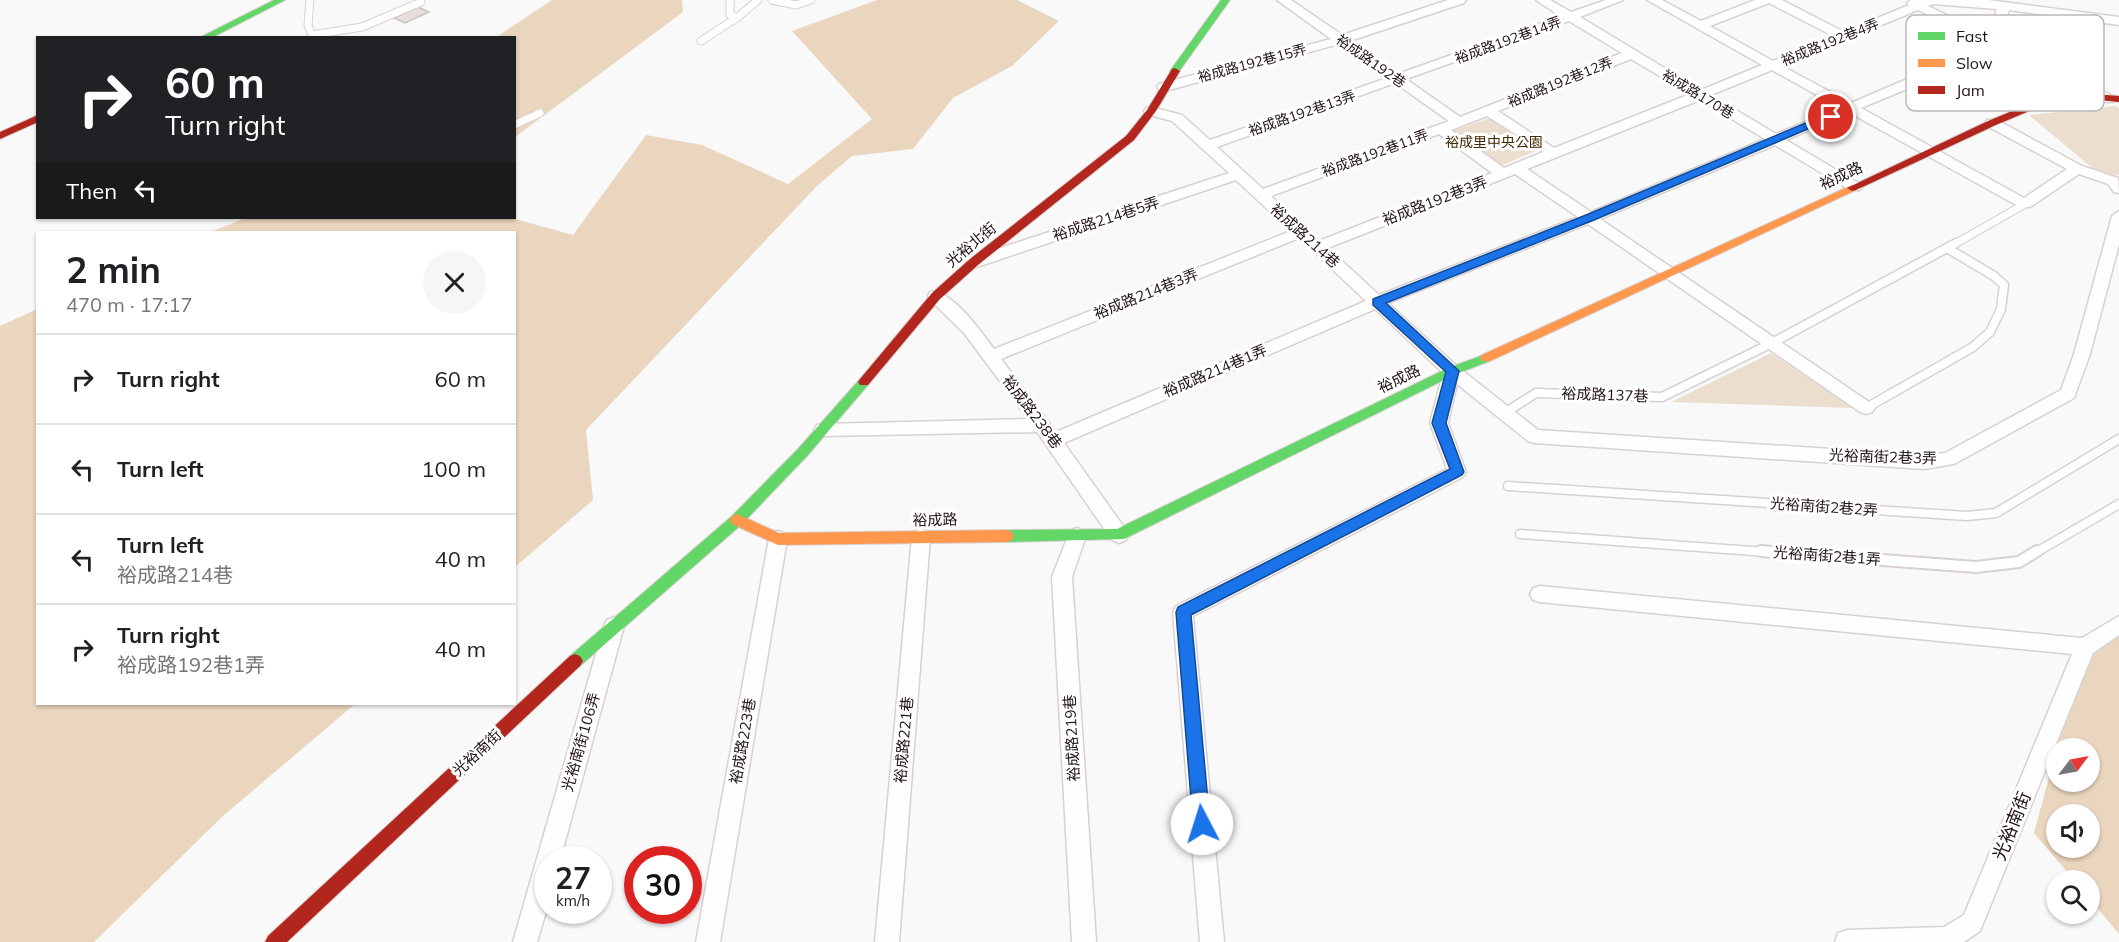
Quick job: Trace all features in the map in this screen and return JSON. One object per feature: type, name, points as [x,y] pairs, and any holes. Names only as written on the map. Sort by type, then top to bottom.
[{"type":"street","points":[[207,36],[281,0]]},
{"type":"street","name":"光裕北街","points":[[737,520],[824,430],[936,296],[974,262],[1130,138],[1151,111],[1164,87],[1226,0]]},
{"type":"street","points":[[1286,2],[1302,0]]},
{"type":"street","name":"裕成路192巷15弄","points":[[1164,87],[1340,40],[1460,0]]},
{"type":"street","name":"裕成路170巷","points":[[1542,0],[1855,187]]},
{"type":"street","name":"裕成路192巷14弄","points":[[1398,80],[1617,0]]},
{"type":"street","points":[[1653,0],[2025,204],[2077,169]]},
{"type":"street","points":[[1700,26],[1766,0]]},
{"type":"street","points":[[1773,0],[1845,37]]},
{"type":"street","points":[[1907,0],[1938,15]]},
{"type":"street","name":"裕成路192巷4弄","points":[[1552,153],[1845,37],[1932,0],[2070,15]]},
{"type":"street","name":"裕成路192巷","points":[[1286,2],[1459,122]]},
{"type":"street","points":[[2001,15],[2004,7]]},
{"type":"street","name":"裕成路192巷4弄","points":[[2104,19],[2119,21]]},
{"type":"street","name":"裕成路192巷12弄","points":[[1489,111],[1632,54]]},
{"type":"street","name":"裕成路192巷13弄","points":[[1207,146],[1398,80]]},
{"type":"street","name":"裕成路214巷1弄","points":[[1048,433],[1590,218],[1906,85]]},
{"type":"street","name":"裕成路214巷","points":[[1151,111],[1177,118],[1452,371]]},
{"type":"street","points":[[1489,111],[1552,153]]},
{"type":"street","name":"裕成路192巷11弄","points":[[1260,195],[1489,111]]},
{"type":"street","name":"裕成路","points":[[737,520],[778,539],[1119,535],[1452,371],[1493,355],[1668,272],[2021,111]]},
{"type":"street","points":[[0,136],[36,119]]},
{"type":"street","points":[[1992,123],[2077,169],[2113,181],[2119,189]]},
{"type":"street","points":[[1441,129],[1590,218],[1866,408]]},
{"type":"street","name":"裕成路192巷3弄","points":[[1317,247],[1552,153]]},
{"type":"street","name":"裕成路214巷5弄","points":[[974,262],[1238,175]]},
{"type":"street","name":"光裕南街2巷3弄","points":[[1452,371],[1503,414],[1534,436],[1924,462],[1948,459],[2068,394],[2082,354],[2119,216]]},
{"type":"street","name":"裕成路214巷3弄","points":[[990,357],[1301,232]]},
{"type":"street","name":"裕成路238巷","points":[[936,296],[954,309],[1048,433],[1119,535]]},
{"type":"street","points":[[1212,942],[1183,612],[1457,472],[1439,423],[1452,371]]},
{"type":"street","points":[[824,430],[1048,433]]},
{"type":"street","name":"光裕南街","points":[[274,942],[614,624],[737,520]]},
{"type":"street","name":"裕成路219巷","points":[[1077,536],[1062,577],[1084,942]]},
{"type":"street","name":"裕成路221巷","points":[[887,942],[921,537]]},
{"type":"street","name":"裕成路223巷","points":[[708,942],[778,539]]},
{"type":"street","points":[[1540,594],[2085,647],[2119,624]]},
{"type":"street","name":"光裕南街106弄","points":[[552,846],[614,624]]},
{"type":"street","name":"光裕南街","points":[[1847,942],[1947,939],[1972,922],[2085,647]]},
{"type":"street","name":"光裕南街106弄","points":[[525,942],[534,910]]},
{"type":"lane","points":[[310,0],[308,25],[312,36],[362,27],[421,2]]},
{"type":"lane","points":[[730,0],[730,15],[738,17]]},
{"type":"lane","points":[[701,41],[738,17],[758,0]]},
{"type":"lane","points":[[772,0],[796,7],[811,0]]},
{"type":"lane","points":[[516,124],[540,113]]},
{"type":"lane","name":"裕成路137巷","points":[[1503,414],[1536,393],[1662,397],[1772,343],[2025,204]]},
{"type":"lane","points":[[1866,408],[1973,347],[1990,332],[2001,309],[2004,285],[1994,276],[1947,248]]},
{"type":"lane","name":"光裕南街2巷2弄","points":[[1508,486],[1967,516],[1996,513],[2119,439]]},
{"type":"lane","name":"光裕南街2巷1弄","points":[[1520,534],[1976,567],[2019,562],[2119,504]]},
{"type":"green space","points":[[2116,106],[2119,108],[2119,175],[2103,177],[2029,115],[2068,111],[2104,111],[2104,107]]},
{"type":"green space","name":"裕成里中央公園","points":[[1489,118],[1538,150],[1498,167],[1450,132]]},
{"type":"green space","points":[[1771,353],[1852,408],[1671,402]]},
{"type":"shaded area","points":[[552,0],[682,0],[683,12],[516,136],[516,36],[498,36]]},
{"type":"shaded area","points":[[877,0],[1017,0],[1059,21],[1012,66],[953,98],[913,149],[852,156],[817,186],[586,430],[593,500],[516,566],[516,231],[213,231],[243,219],[516,219],[573,235],[646,135],[702,145],[788,184],[872,119],[792,31]]},
{"type":"shaded area","points":[[36,309],[36,705],[354,705],[223,816],[94,942],[0,942],[0,326]]},
{"type":"shaded area","points":[[2119,620],[2119,934],[2100,911],[2100,870],[2065,870],[2055,858],[2100,858],[2100,804],[2046,804],[2046,847],[2034,833],[2046,788],[2046,792],[2100,792],[2100,738],[2060,738],[2087,639]]},
{"type":"building","points":[[418,7],[429,12],[405,23],[394,18]]},
{"type":"traffic: fast","points":[[207,36],[281,0]]},
{"type":"traffic: fast","points":[[1175,71],[1226,0]]},
{"type":"traffic: fast","points":[[1007,536],[1119,535],[1452,371],[1486,358]]},
{"type":"traffic: fast","points":[[575,661],[737,520],[770,487],[864,382]]},
{"type":"traffic: slow","points":[[1486,358],[1852,188]]},
{"type":"traffic: slow","points":[[737,520],[778,539],[1007,536]]},
{"type":"traffic: jam","points":[[864,382],[936,296],[974,262],[1130,138],[1151,111],[1175,71]]},
{"type":"traffic: jam","points":[[2104,98],[2119,99]]},
{"type":"traffic: jam","points":[[1852,188],[2021,111]]},
{"type":"traffic: jam","points":[[0,136],[36,119]]},
{"type":"traffic: jam","points":[[274,942],[575,661]]},
{"type":"route","points":[[1202,824],[1183,612],[1457,472],[1439,423],[1452,371],[1377,302],[1590,218],[1831,117]]}]
